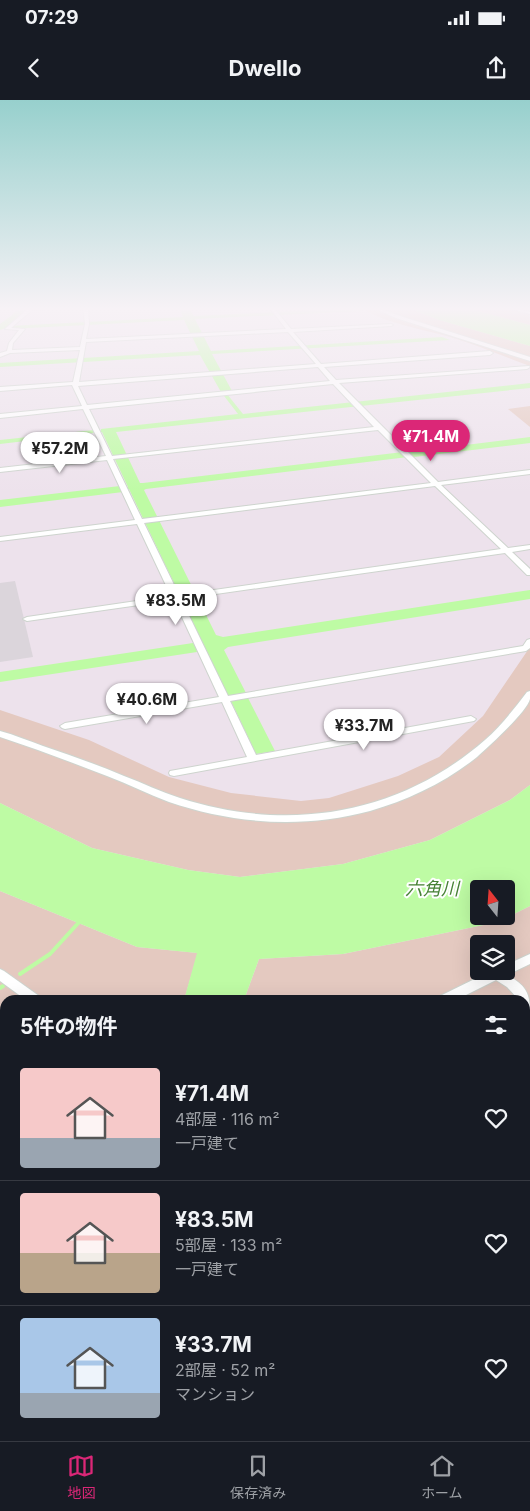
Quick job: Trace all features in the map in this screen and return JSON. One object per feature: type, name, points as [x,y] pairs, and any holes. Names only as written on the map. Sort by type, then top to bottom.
[{"type":"street","points":[[77,370],[74,383],[253,758]]},
{"type":"street","points":[[0,389],[259,370]]},
{"type":"street","points":[[322,370],[530,572]]},
{"type":"street","points":[[0,416],[334,382],[494,370]]},
{"type":"street","points":[[0,470],[381,428]]},
{"type":"street","points":[[0,539],[530,472]]},
{"type":"street","points":[[28,619],[530,547]]},
{"type":"street","points":[[66,726],[526,648],[530,642]]},
{"type":"street","points":[[0,734],[65,756],[185,803],[253,816],[317,818],[386,802],[418,789],[453,770],[504,727],[530,694]]},
{"type":"street","points":[[174,773],[472,719]]},
{"type":"street","points":[[515,966],[530,959]]},
{"type":"street","points":[[0,974],[27,995]]},
{"type":"street","points":[[454,995],[485,980]]},
{"type":"street","points":[[509,980],[521,995]]},
{"type":"shaded area","points":[[530,406],[530,427],[508,409]]},
{"type":"shaded area","points":[[15,581],[33,657],[0,662],[0,583]]},
{"type":"shaded area","points":[[530,647],[530,785],[510,800],[430,840],[343,864],[240,877],[188,870],[92,848],[0,803],[0,710],[89,740],[169,777],[231,793],[301,801],[329,798],[398,776],[439,757],[483,716]]},
{"type":"shaded area","points":[[0,891],[137,947],[198,953],[185,995],[0,995]]},
{"type":"shaded area","points":[[530,906],[530,995],[246,995],[259,959],[343,954],[483,925],[515,925],[515,914]]},
{"type":"water","points":[[208,370],[220,370],[232,391],[227,394],[243,414],[530,383],[530,388],[116,432],[140,483],[403,452],[410,454],[409,452],[530,437],[530,443],[414,457],[406,455],[408,457],[144,490],[216,635],[223,637],[530,590],[530,599],[228,647],[224,650],[246,693],[239,695],[242,699],[248,698],[275,751],[256,754],[231,701],[237,700],[228,696],[204,646],[196,648],[197,652],[0,682],[0,672],[193,643],[195,646],[203,644],[129,489],[123,489],[123,492],[0,507],[0,500],[120,486],[122,488],[128,487],[102,432],[0,444],[0,440],[94,430],[101,431],[101,429],[238,414],[221,392]]},
{"type":"water","name":"六角川","points":[[530,785],[530,906],[515,914],[515,880],[470,880],[470,925],[483,925],[343,954],[259,959],[246,995],[185,995],[197,953],[137,947],[0,891],[0,803],[92,848],[188,870],[240,877],[343,864],[430,840],[510,800]]},
{"type":"waterway","points":[[20,974],[50,954],[81,920]]}]
